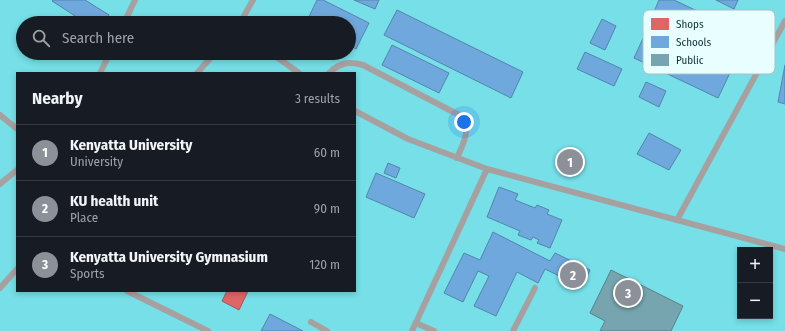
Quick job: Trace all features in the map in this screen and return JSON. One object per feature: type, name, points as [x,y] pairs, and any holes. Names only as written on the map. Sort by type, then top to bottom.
[{"type":"lane","points":[[127,16],[134,0]]},
{"type":"lane","points":[[244,16],[253,0]]},
{"type":"lane","points":[[775,39],[785,21]]},
{"type":"lane","points":[[100,72],[106,60]]},
{"type":"lane","points":[[198,72],[209,60]]},
{"type":"lane","points":[[281,60],[298,72]]},
{"type":"lane","points":[[330,72],[345,62],[354,62],[363,65],[461,116],[465,121],[466,130],[465,138],[457,158]]},
{"type":"lane","points":[[677,220],[756,74]]},
{"type":"lane","points":[[356,112],[408,139],[487,169],[785,249]]},
{"type":"lane","points":[[0,115],[16,128]]},
{"type":"lane","points":[[412,331],[487,169]]},
{"type":"lane","points":[[0,184],[16,171]]},
{"type":"lane","points":[[0,288],[16,270]]},
{"type":"lane","points":[[513,331],[535,288]]},
{"type":"lane","points":[[129,292],[208,331]]},
{"type":"lane","points":[[311,322],[328,331]]},
{"type":"lane","points":[[416,323],[434,331]]},
{"type":"shaded area","points":[[0,0],[785,0],[785,331],[0,331]]},
{"type":"building: Shops","points":[[226,292],[248,292],[239,310],[222,301]]},
{"type":"building: Schools","points":[[85,0],[109,15],[75,16],[52,1]]},
{"type":"building: Schools","points":[[317,0],[323,0],[355,16],[309,16]]},
{"type":"building: Schools","points":[[354,0],[379,0],[375,9]]},
{"type":"building: Schools","points":[[659,0],[674,0],[695,10],[655,10]]},
{"type":"building: Schools","points":[[716,0],[738,0],[734,9]]},
{"type":"building: Schools","points":[[397,10],[523,72],[511,98],[384,35]]},
{"type":"building: Schools","points":[[356,16],[369,23],[356,49]]},
{"type":"building: Schools","points":[[602,19],[616,26],[605,50],[590,43]]},
{"type":"building: Schools","points":[[643,38],[643,62],[634,58]]},
{"type":"building: Schools","points":[[392,45],[449,73],[439,93],[382,65]]},
{"type":"building: Schools","points":[[585,52],[622,69],[614,86],[577,69]]},
{"type":"building: Schools","points":[[785,65],[785,104],[778,102]]},
{"type":"building: Schools","points":[[668,74],[729,74],[718,98]]},
{"type":"building: Schools","points":[[646,82],[666,91],[659,107],[639,97]]},
{"type":"building: Schools","points":[[649,133],[681,150],[669,170],[637,154]]},
{"type":"building: Schools","points":[[388,163],[400,168],[396,178],[384,173]]},
{"type":"building: Schools","points":[[376,173],[425,194],[414,218],[366,197]]},
{"type":"building: Schools","points":[[499,187],[518,194],[515,200],[535,208],[537,205],[549,210],[547,214],[562,220],[550,248],[537,243],[539,240],[533,237],[531,240],[518,235],[520,231],[487,217]]},
{"type":"building: Schools","points":[[493,232],[550,261],[555,253],[590,270],[582,287],[545,269],[538,283],[517,272],[496,316],[474,306],[489,276],[478,271],[463,302],[444,293],[464,253],[480,260]]},
{"type":"building: Schools","points":[[270,314],[303,331],[261,331]]},
{"type":"building: Public","points":[[611,270],[683,306],[671,331],[600,331],[605,321],[590,313]]},
{"type":"place","name":"Kenyatta University","points":[[570,162]]},
{"type":"place","name":"KU health unit","points":[[573,275]]},
{"type":"place","name":"Kenyatta University Gymnasium","points":[[628,293]]}]
